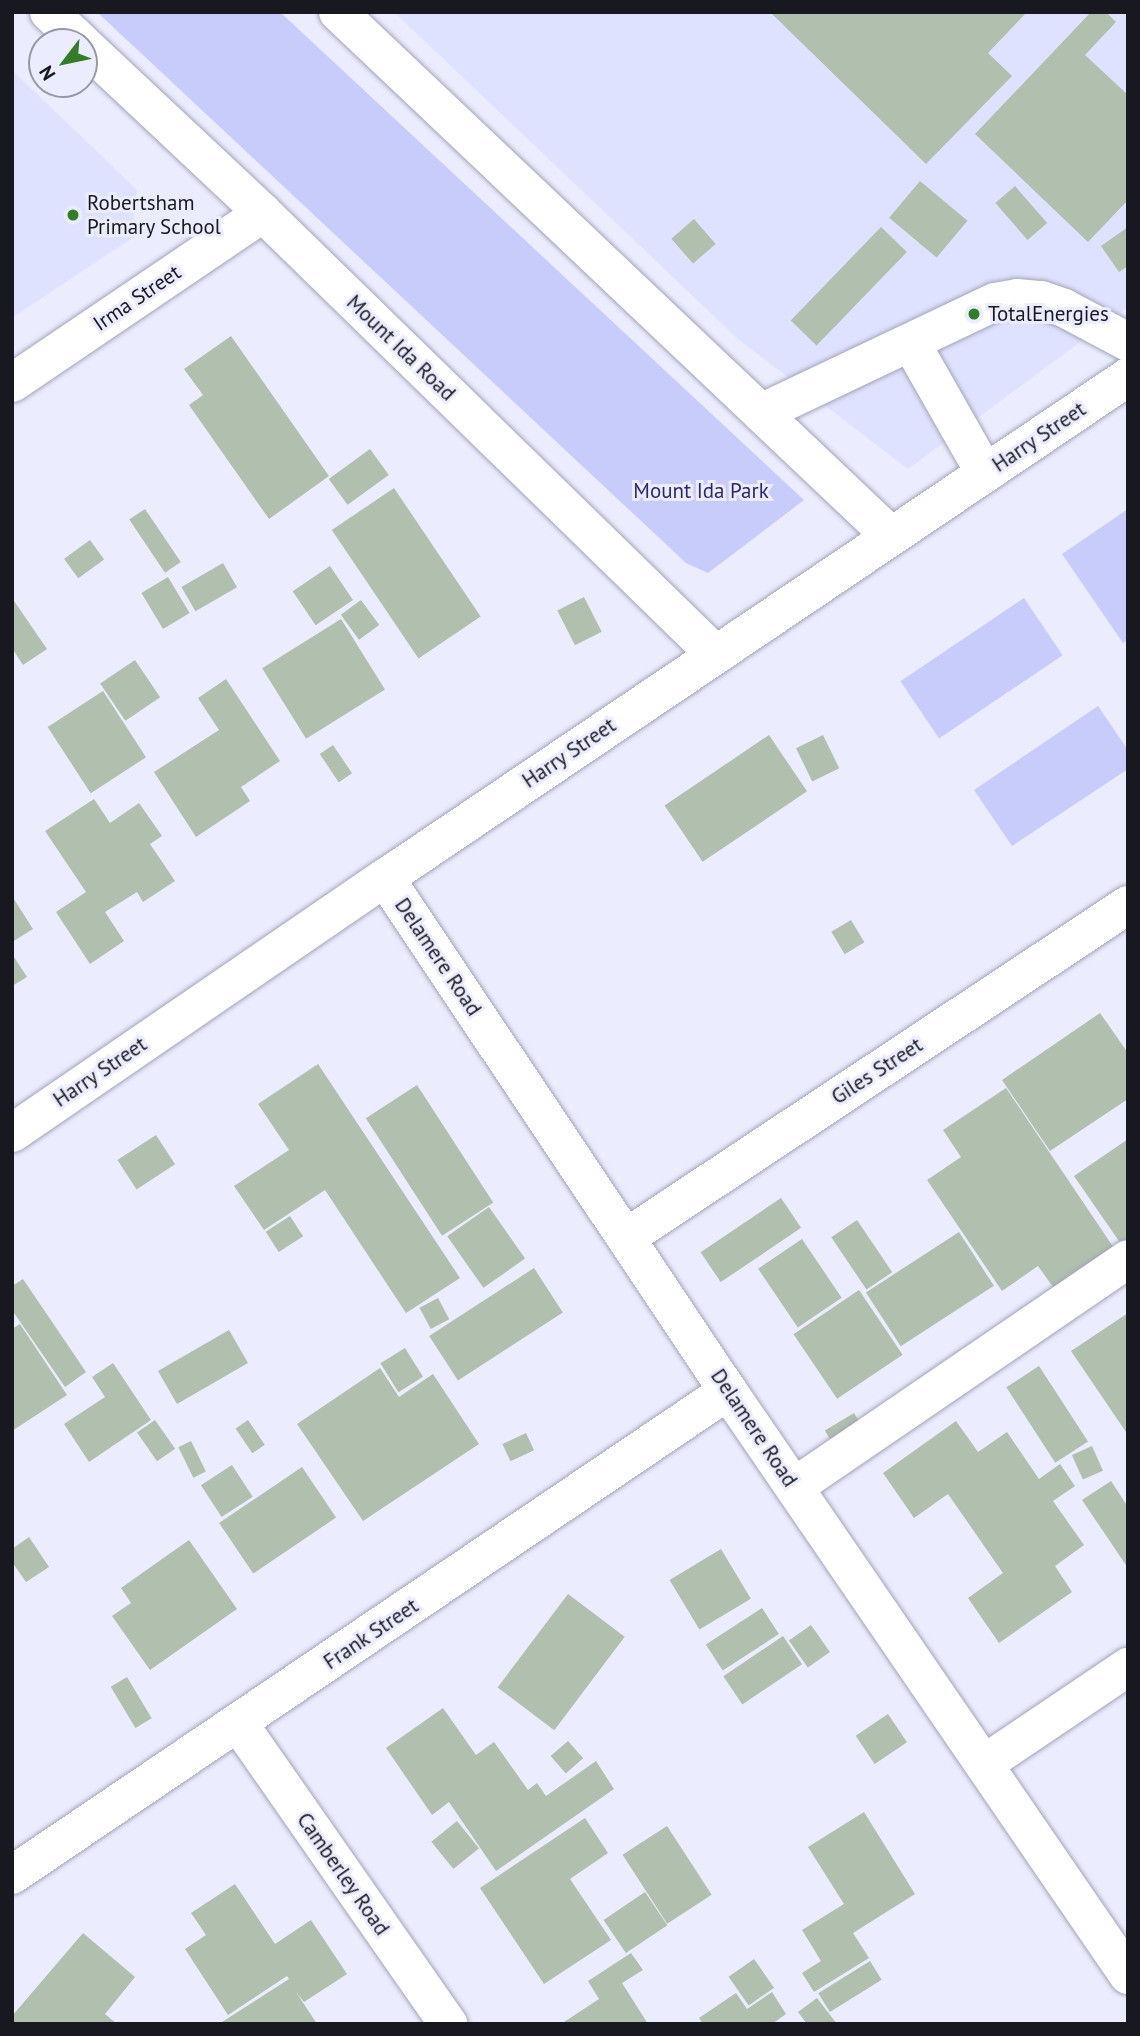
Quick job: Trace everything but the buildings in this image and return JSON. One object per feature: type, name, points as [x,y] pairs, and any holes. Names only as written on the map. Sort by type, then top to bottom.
[{"type":"street","name":"Mount Ida Road","points":[[49,12],[67,28]]},
{"type":"street","points":[[338,12],[891,536]]},
{"type":"street","name":"Mount Ida Road","points":[[98,57],[263,213],[715,654]]},
{"type":"street","name":"Irma Street","points":[[12,383],[263,213]]},
{"type":"street","points":[[761,413],[911,343],[971,311],[995,302],[1041,300],[1064,308],[1128,342]]},
{"type":"street","points":[[911,343],[985,473]]},
{"type":"street","name":"Harry Street","points":[[12,1133],[715,654],[1128,377]]},
{"type":"street","name":"Delamere Road","points":[[385,878],[728,1391],[1128,1975]]},
{"type":"street","name":"Giles Street","points":[[627,1237],[1128,905]]},
{"type":"street","points":[[794,1487],[1128,1259]]},
{"type":"street","name":"Frank Street","points":[[12,1875],[728,1391]]},
{"type":"street","points":[[984,1765],[1128,1667]]},
{"type":"street","name":"Camberley Road","points":[[239,1724],[448,2024]]},
{"type":"shaded area","points":[[394,12],[1128,12],[1128,307],[908,469],[738,339]]},
{"type":"shaded area","name":"Robertsham Primary School","points":[[12,70],[28,85],[28,98],[41,98],[137,190],[131,239],[12,318]]},
{"type":"green space","name":"Mount Ida Park","points":[[97,12],[280,12],[804,500],[708,573],[686,563]]},
{"type":"green space","points":[[1128,509],[1128,640],[1123,643],[1062,554]]},
{"type":"green space","points":[[1024,598],[1063,655],[939,739],[900,681]]},
{"type":"green space","points":[[1098,706],[1128,750],[1128,769],[1012,846],[974,790]]},
{"type":"place","name":"Robertsham Primary School","points":[[73,215]]},
{"type":"place","name":"TotalEnergies","points":[[974,314]]}]
